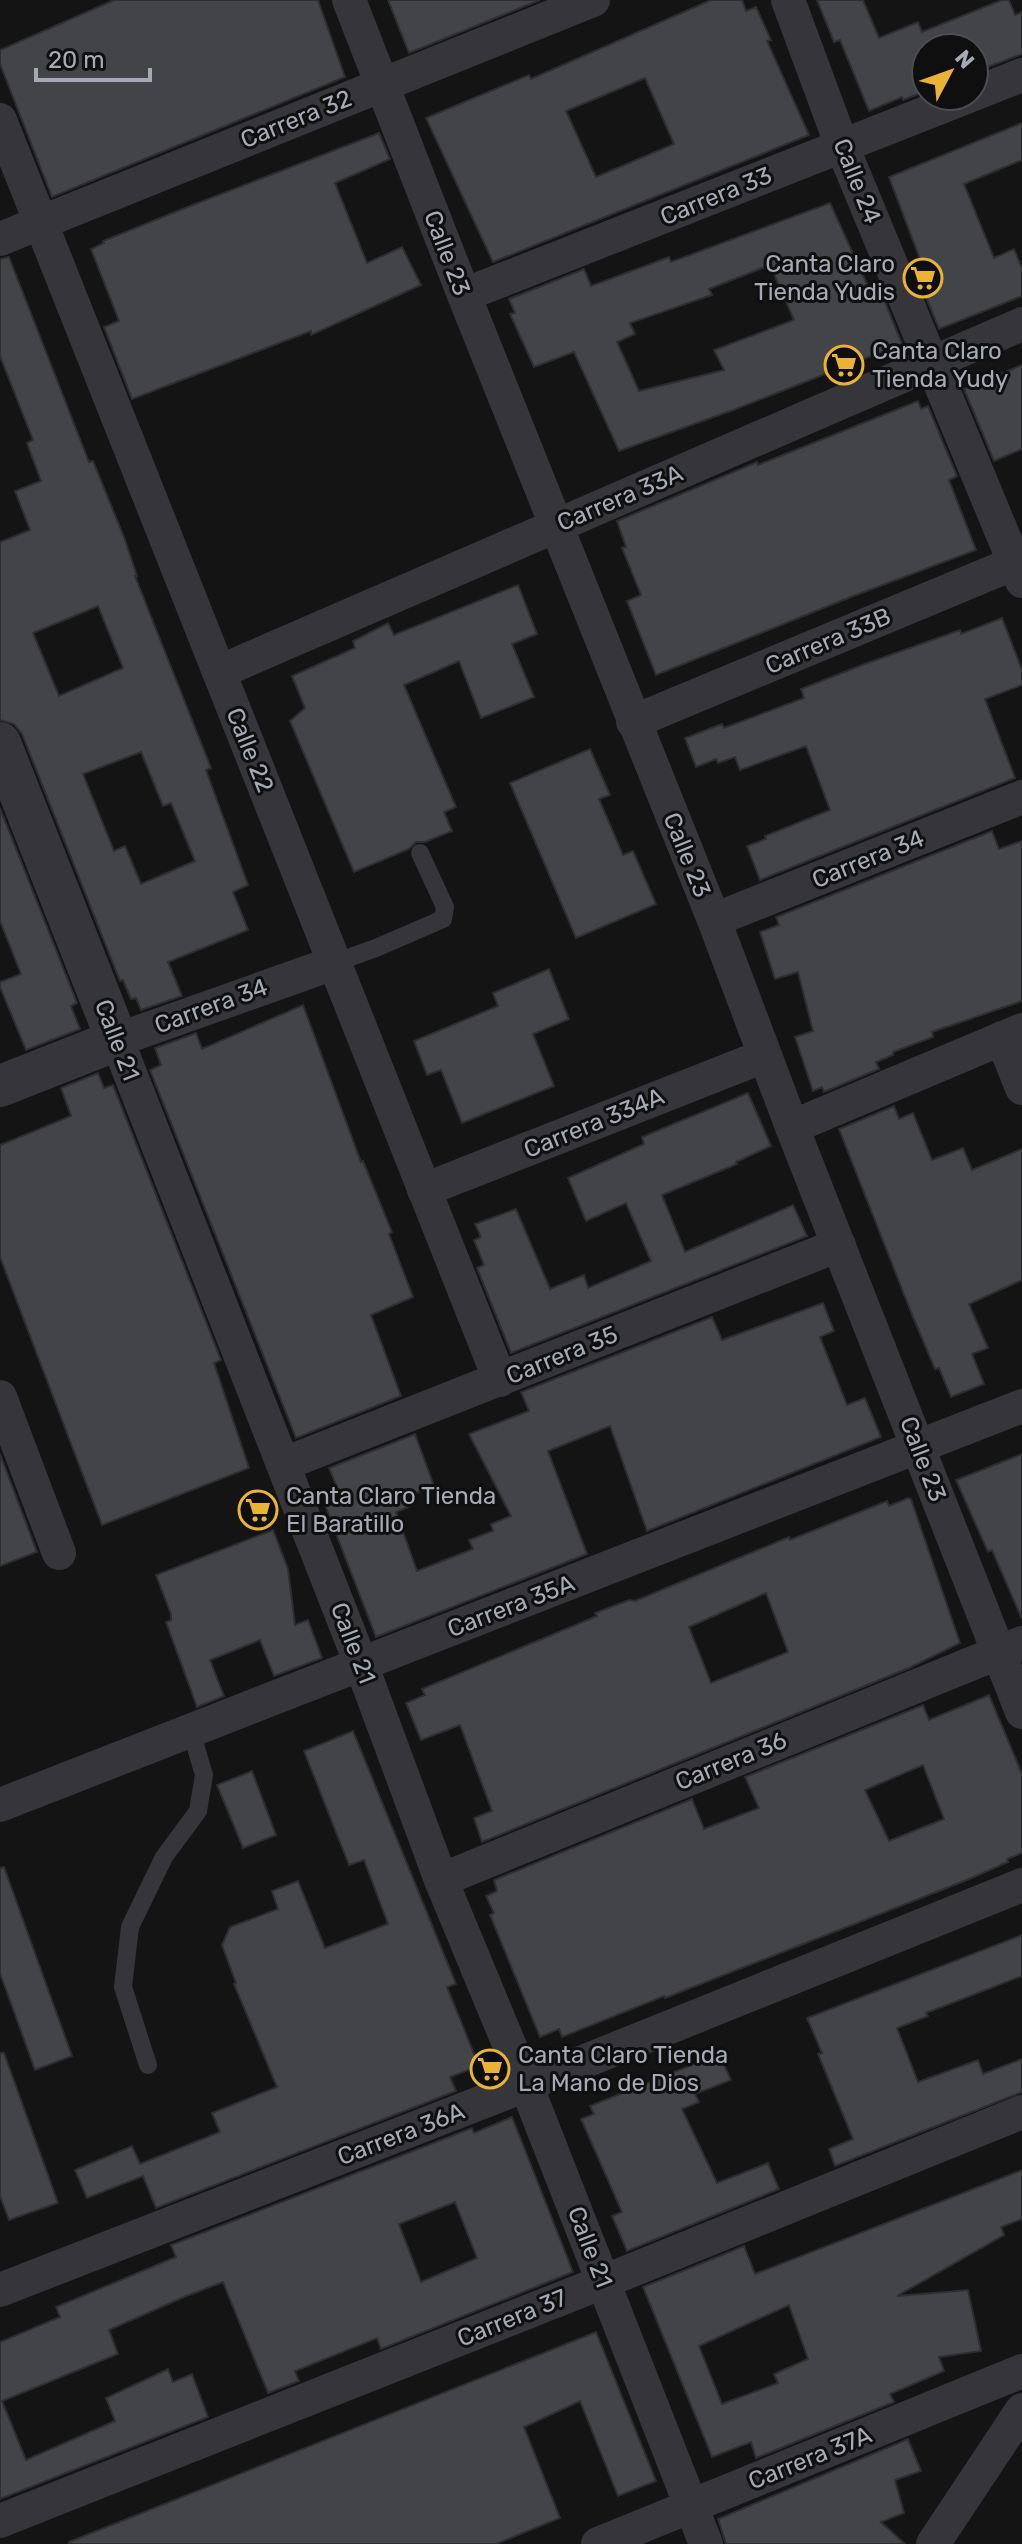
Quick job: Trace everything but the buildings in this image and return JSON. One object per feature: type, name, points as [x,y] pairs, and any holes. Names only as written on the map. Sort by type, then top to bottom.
[{"type":"street","name":"Calle 23","points":[[349,0],[714,920],[918,1448],[1010,1647],[1022,1712]]},
{"type":"street","name":"Carrera 32","points":[[0,239],[593,0]]},
{"type":"street","name":"Calle 24","points":[[788,0],[842,146],[1020,568]]},
{"type":"street","name":"Carrera 33","points":[[990,88],[1022,75]]},
{"type":"street","name":"Carrera 33","points":[[464,295],[929,112]]},
{"type":"street","name":"Calle 22","points":[[0,120],[500,1380]]},
{"type":"street","name":"Carrera 33A","points":[[219,672],[1022,324]]},
{"type":"street","name":"Carrera 33B","points":[[633,722],[1020,568]]},
{"type":"street","name":"Calle 21","points":[[0,743],[284,1464],[441,1880],[526,2085],[706,2544]]},
{"type":"street","name":"Carrera 34","points":[[714,920],[1022,797]]},
{"type":"street","name":"Carrera 34","points":[[0,1086],[117,1040],[334,963]]},
{"type":"street","points":[[792,1127],[1012,1034],[1022,1088]]},
{"type":"street","name":"Carrera 334A","points":[[424,1190],[764,1056]]},
{"type":"street","name":"Carrera 35","points":[[284,1464],[839,1245]]},
{"type":"street","points":[[0,1397],[59,1553]]},
{"type":"street","name":"Carrera 35A","points":[[0,1805],[1022,1406]]},
{"type":"street","name":"Carrera 36","points":[[441,1880],[1010,1647]]},
{"type":"street","name":"Carrera 36A","points":[[0,2290],[526,2085],[1022,1885]]},
{"type":"street","name":"Carrera 37","points":[[0,2521],[1022,2112]]},
{"type":"street","name":"Carrera 37A","points":[[598,2544],[1022,2371]]},
{"type":"street","points":[[933,2544],[1022,2410]]},
{"type":"lane","points":[[334,963],[443,919],[445,907],[420,853]]},
{"type":"lane","points":[[148,2065],[123,1987],[130,1927],[164,1857],[198,1811],[204,1775],[191,1731]]},
{"type":"place","name":"Canta Claro Tienda Yudis","points":[[923,278]]},
{"type":"place","name":"Canta Claro Tienda Yudy","points":[[844,365]]},
{"type":"place","name":"Canta Claro Tienda El Baratillo","points":[[258,1510]]},
{"type":"place","name":"Canta Claro Tienda La Mano de Dios","points":[[490,2069]]}]
